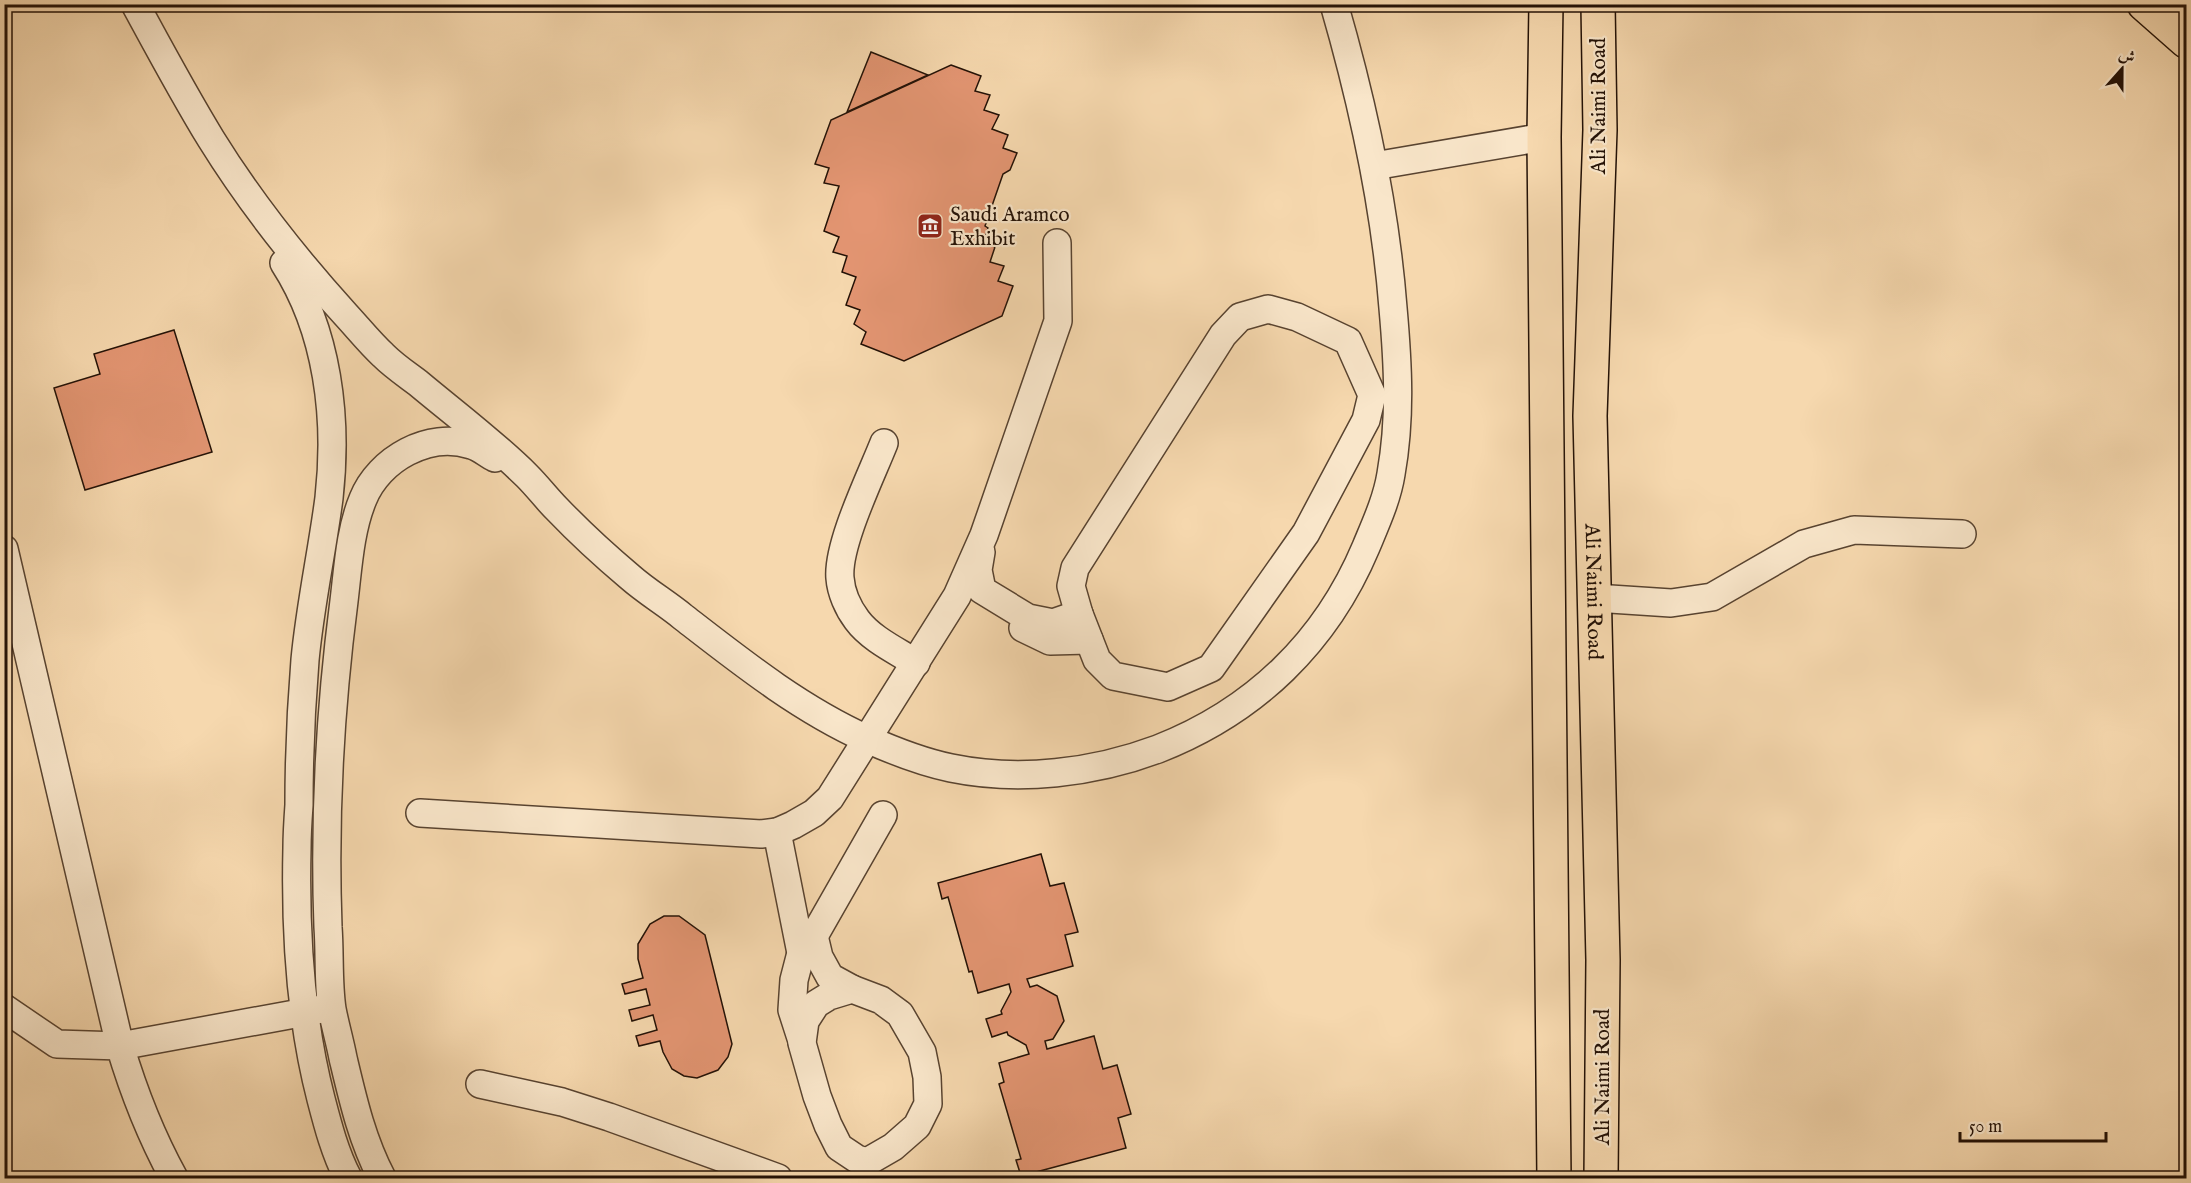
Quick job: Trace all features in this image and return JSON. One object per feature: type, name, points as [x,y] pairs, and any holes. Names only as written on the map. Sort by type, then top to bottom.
[{"type":"main road","points":[[1545,4],[1544,137],[1554,1179]]},
{"type":"main road","name":"Ali Naimi Road","points":[[1598,4],[1600,130],[1590,416],[1603,960],[1601,1179]]},
{"type":"main road","points":[[2132,4],[2187,60]]},
{"type":"main road","points":[[2144,4],[2187,41]]},
{"type":"street","points":[[135,4],[214,143],[252,198],[321,287],[384,356],[500,450],[532,481],[557,510],[632,579],[715,643],[789,695],[839,726],[902,753],[951,768],[1005,773],[1058,772],[1094,768],[1137,757],[1206,726],[1245,703],[1270,683],[1317,634],[1340,602],[1359,565],[1376,525],[1390,480],[1397,434],[1399,390],[1392,291],[1384,224],[1361,102],[1334,4]]},
{"type":"street","points":[[1374,166],[1544,137]]},
{"type":"street","points":[[252,198],[259,221],[295,279],[314,326],[326,374],[332,436],[329,497],[305,659],[296,848],[303,1012],[315,1076],[330,1133],[348,1179]]},
{"type":"street","points":[[420,813],[681,831],[761,834],[777,832],[814,813],[830,798],[957,596],[984,535],[1058,321],[1057,243]]},
{"type":"street","points":[[1268,309],[1297,317],[1348,341],[1372,395],[1366,420],[1306,533],[1210,668],[1168,687],[1113,676],[1097,660],[1089,640],[1071,586],[1075,568],[1223,335],[1239,317],[1268,309]]},
{"type":"street","points":[[382,1179],[357,1119],[332,1008],[327,838],[330,756],[345,590],[355,525],[363,498],[376,475],[401,453],[421,446],[447,442],[471,445],[532,481]]},
{"type":"street","points":[[884,443],[845,543],[840,563],[840,579],[844,599],[858,621],[885,644],[916,663]]},
{"type":"street","points":[[1595,598],[1671,603],[1712,597],[1804,544],[1854,530],[1962,534]]},
{"type":"street","points":[[984,535],[978,570],[982,590],[1028,618],[1053,622],[1079,614]]},
{"type":"street","points":[[4,549],[120,1046],[149,1130],[174,1179]]},
{"type":"street","points":[[957,596],[1050,642],[1089,640]]},
{"type":"street","points":[[777,832],[808,944],[819,957],[830,977],[852,989],[881,1000],[900,1014],[922,1052],[927,1077],[928,1104],[917,1126],[865,1170],[857,1159],[839,1147],[828,1125],[817,1096],[792,1010],[794,980],[808,944],[883,815]]},
{"type":"street","points":[[802,1043],[805,1021],[816,1004],[829,996],[852,989]]},
{"type":"street","points":[[4,1008],[57,1044],[120,1046],[332,1008]]},
{"type":"street","points":[[480,1084],[562,1102],[778,1179]]},
{"type":"building","points":[[871,52],[928,75],[847,112]]},
{"type":"building","points":[[951,65],[981,76],[975,91],[990,95],[984,110],[999,115],[992,129],[1008,135],[1003,148],[1017,153],[1010,170],[1003,174],[985,226],[988,228],[983,242],[995,247],[990,262],[1004,266],[998,281],[1013,286],[1002,316],[904,361],[861,344],[866,332],[854,324],[860,310],[846,305],[856,277],[842,272],[847,256],[833,252],[839,237],[824,231],[839,186],[824,183],[829,168],[815,164],[831,120]]},
{"type":"building","points":[[174,330],[212,452],[85,490],[54,388],[100,374],[94,354]]},
{"type":"building","points":[[1041,854],[1050,886],[1064,883],[1078,932],[1065,935],[1073,966],[1027,979],[1030,987],[1037,985],[1057,996],[1064,1021],[1053,1039],[1045,1041],[1047,1049],[1094,1036],[1103,1069],[1117,1065],[1131,1114],[1118,1118],[1126,1148],[1021,1176],[1016,1160],[1021,1159],[999,1084],[1004,1082],[999,1063],[1029,1054],[1026,1045],[1008,1035],[1007,1032],[992,1037],[986,1019],[1002,1014],[1001,1011],[1011,992],[1009,984],[978,993],[972,971],[969,972],[948,897],[942,899],[938,883]]},
{"type":"building","points":[[664,916],[679,916],[705,935],[732,1044],[728,1057],[718,1070],[697,1078],[684,1076],[672,1069],[660,1041],[639,1046],[636,1036],[657,1030],[653,1015],[632,1021],[629,1010],[650,1005],[646,989],[625,994],[622,984],[643,978],[638,959],[638,944],[650,924]]},
{"type":"place","name":"Saudi Aramco Exhibit","points":[[930,226]]}]
